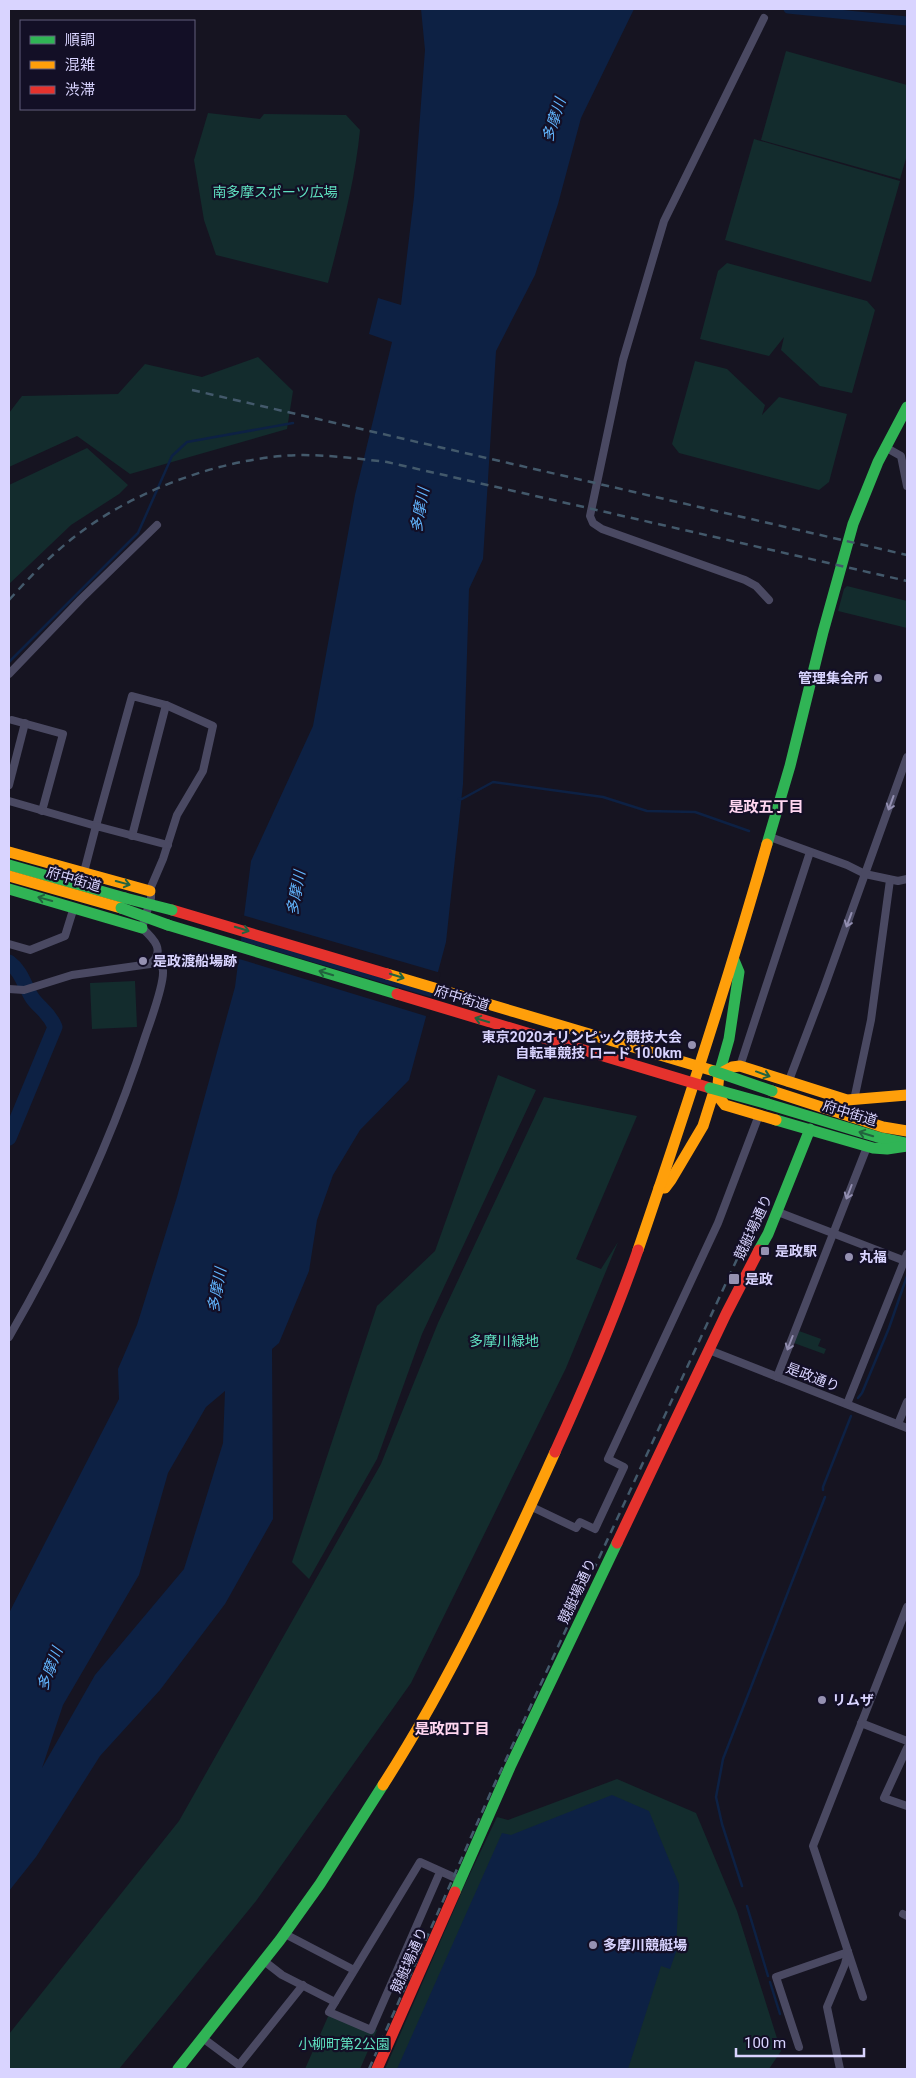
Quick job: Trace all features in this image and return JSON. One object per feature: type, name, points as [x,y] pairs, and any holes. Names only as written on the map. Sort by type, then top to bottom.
[{"type":"main road","points":[[178,2069],[285,1934],[352,1836],[410,1742],[468,1634],[532,1507],[583,1391],[620,1298],[659,1188],[734,960],[770,837],[853,524],[885,447],[907,407]]},
{"type":"main road","points":[[9,852],[150,891]]},
{"type":"main road","name":"府中街道","points":[[9,865],[123,903],[168,925],[679,1079],[907,1145]]},
{"type":"main road","name":"府中街道","points":[[9,876],[123,903],[195,915],[698,1066],[883,1127],[907,1131]]},
{"type":"main road","points":[[9,889],[142,928]]},
{"type":"main road","points":[[659,1188],[665,1188],[671,1180],[703,1126],[717,1073],[726,1050],[739,972],[734,960]]},
{"type":"main road","points":[[726,1050],[727,1061],[736,1067],[847,1100],[907,1095]]},
{"type":"main road","points":[[717,1073],[736,1067]]},
{"type":"main road","points":[[713,1088],[718,1099],[725,1106]]},
{"type":"main road","points":[[707,1112],[725,1106],[759,1114],[867,1147],[887,1149],[907,1145]]},
{"type":"main road","name":"競艇場通り","points":[[377,2069],[510,1768],[709,1350],[778,1212],[810,1129]]},
{"type":"street","points":[[764,18],[664,221],[623,360],[590,516],[593,523],[602,529],[745,580],[756,586],[769,600]]},
{"type":"street","points":[[885,447],[901,456],[907,486]]},
{"type":"street","points":[[9,674],[81,599],[157,525]]},
{"type":"street","points":[[9,1337],[90,1182],[124,1098],[149,1027],[163,971],[157,958],[158,950],[156,943],[142,928],[151,898],[150,891],[168,845],[176,815],[203,771],[213,726],[166,705],[132,696],[84,872]]},
{"type":"street","points":[[132,836],[166,705]]},
{"type":"street","points":[[12,720],[63,734],[42,810]]},
{"type":"street","points":[[9,784],[25,723]]},
{"type":"street","points":[[788,1083],[905,771],[907,757]]},
{"type":"street","points":[[9,801],[168,845]]},
{"type":"street","points":[[770,837],[847,864],[865,874],[898,881],[907,879]]},
{"type":"street","points":[[736,1067],[810,852]]},
{"type":"street","points":[[854,1100],[872,1020],[890,880]]},
{"type":"street","points":[[9,944],[30,950],[65,936],[74,907]]},
{"type":"street","points":[[9,989],[28,989],[72,975],[150,964],[157,958]]},
{"type":"street","points":[[532,1507],[576,1528],[580,1522],[595,1529],[624,1466],[608,1459],[718,1223],[759,1114]]},
{"type":"street","points":[[777,1377],[867,1147]]},
{"type":"street","points":[[778,1212],[833,1234],[906,1258],[847,1404]]},
{"type":"street","name":"是政通り","points":[[709,1350],[907,1428]]},
{"type":"street","points":[[898,1424],[907,1402]]},
{"type":"street","points":[[863,1997],[813,1846],[907,1607]]},
{"type":"street","points":[[861,1723],[907,1741]]},
{"type":"street","points":[[907,1748],[884,1798],[907,1806]]},
{"type":"street","points":[[440,1872],[371,2030],[329,2012],[420,1862],[460,1880]]},
{"type":"street","points":[[285,1934],[354,1970]]},
{"type":"street","points":[[799,2047],[776,1977],[848,1952]]},
{"type":"street","points":[[840,2069],[827,2007],[848,1952]]},
{"type":"street","points":[[264,1961],[282,1975],[335,2002]]},
{"type":"street","points":[[204,2038],[239,2065],[303,1986]]},
{"type":"green space","points":[[786,51],[907,85],[907,155],[900,179],[761,140]]},
{"type":"green space","name":"南多摩スポーツ広場","points":[[208,113],[260,119],[264,114],[346,115],[360,130],[351,188],[328,283],[216,255],[204,220],[194,160]]},
{"type":"green space","points":[[754,139],[900,181],[871,282],[725,240]]},
{"type":"green space","points":[[727,263],[867,301],[875,310],[852,393],[820,386],[781,350],[784,337],[769,356],[700,339],[718,271]]},
{"type":"green space","points":[[258,357],[293,391],[287,429],[130,474],[77,436],[9,467],[9,413],[22,396],[118,394],[145,364],[202,377]]},
{"type":"green space","points":[[695,361],[727,369],[765,405],[762,415],[779,397],[847,414],[829,482],[819,490],[679,453],[672,444]]},
{"type":"green space","points":[[87,448],[128,485],[119,494],[71,525],[9,584],[9,485]]},
{"type":"green space","points":[[847,586],[907,601],[907,628],[838,611],[844,589]]},
{"type":"green space","points":[[135,981],[137,1027],[92,1029],[90,983]]},
{"type":"green space","points":[[498,1075],[536,1090],[422,1334],[377,1459],[309,1579],[292,1562],[377,1306],[435,1251]]},
{"type":"green space","name":"多摩川緑地","points":[[544,1097],[637,1116],[576,1259],[601,1269],[618,1242],[566,1368],[411,1683],[256,1901],[119,2069],[9,2069],[9,2034],[179,1821],[381,1464],[438,1323]]},
{"type":"green space","points":[[799,1331],[821,1339],[818,1346],[826,1349],[824,1354],[794,1343]]},
{"type":"green space","name":"多摩川競艇場","points":[[617,1779],[696,1813],[737,1911],[781,2051],[769,2069],[385,2069],[466,1882],[497,1817],[508,1820]]},
{"type":"green space","name":"小柳町第2公園","points":[[330,2012],[377,2030],[360,2069],[305,2069]]},
{"type":"water","name":"多摩川","points":[[421,9],[634,9],[581,118],[558,204],[535,275],[496,351],[483,559],[469,589],[463,784],[446,942],[409,1080],[360,1130],[333,1175],[317,1220],[309,1271],[279,1343],[272,1349],[273,1519],[225,1604],[160,1690],[100,1756],[36,1857],[9,1891],[9,1613],[119,1399],[118,1369],[137,1325],[177,1197],[235,987],[251,861],[313,726],[355,495],[392,342],[369,334],[378,298],[401,305],[414,197],[425,50]],"holes":[[[225,1391],[223,1443],[184,1569],[95,1675],[42,1768],[63,1705],[139,1575],[168,1473],[206,1407]]]},
{"type":"water","name":"多摩川競艇場","points":[[612,1795],[649,1811],[679,1884],[676,1952],[670,1969],[661,1966],[628,2069],[397,2069],[502,1833],[511,1835]]},
{"type":"pier","points":[[242,915],[441,973],[435,994],[239,934]]},
{"type":"pier","points":[[238,940],[434,998],[429,1017],[236,958]]},
{"type":"waterway","points":[[788,9],[907,21]]},
{"type":"waterway","points":[[9,662],[138,533],[172,456],[187,442],[293,423]]},
{"type":"waterway","points":[[459,799],[493,782],[603,797],[647,811],[695,812],[749,831]]},
{"type":"waterway","points":[[9,962],[17,969],[31,996],[55,1027],[9,1138]]},
{"type":"waterway","points":[[858,1398],[862,1393],[889,1328],[907,1276]]},
{"type":"waterway","points":[[823,1490],[851,1416]]},
{"type":"waterway","points":[[742,1886],[722,1824],[716,1797],[723,1759],[825,1497]]},
{"type":"waterway","points":[[747,1906],[768,1976]]},
{"type":"waterway","points":[[770,1982],[780,2014]]},
{"type":"railway","points":[[192,390],[907,555]]},
{"type":"railway","points":[[9,600],[37,570],[68,542],[90,525],[141,496],[168,484],[225,466],[253,460],[294,455],[334,456],[387,462],[907,581]]},
{"type":"railway","points":[[369,2069],[490,1794],[744,1244]]},
{"type":"traffic: fast","points":[[767,844],[790,766],[823,632],[853,524],[878,462],[907,407]]},
{"type":"traffic: fast","points":[[9,865],[125,898]]},
{"type":"traffic: fast","points":[[9,889],[142,928]]},
{"type":"traffic: fast","points":[[125,898],[172,910]]},
{"type":"traffic: fast","points":[[121,908],[168,925]]},
{"type":"traffic: fast","points":[[168,925],[397,994]]},
{"type":"traffic: fast","points":[[719,1074],[729,1039],[739,972],[734,960]]},
{"type":"traffic: fast","points":[[714,1071],[772,1091]]},
{"type":"traffic: fast","points":[[710,1088],[768,1104]]},
{"type":"traffic: fast","points":[[768,1104],[881,1138],[905,1143]]},
{"type":"traffic: fast","points":[[776,1120],[873,1148],[887,1149],[907,1146]]},
{"type":"traffic: fast","points":[[759,1250],[768,1234],[810,1129]]},
{"type":"traffic: fast","points":[[455,1892],[510,1767],[617,1543]]},
{"type":"traffic: fast","points":[[178,2069],[280,1940],[320,1884],[383,1785]]},
{"type":"traffic: slow","points":[[638,1250],[705,1048],[767,844]]},
{"type":"traffic: slow","points":[[9,852],[150,891]]},
{"type":"traffic: slow","points":[[9,876],[121,908]]},
{"type":"traffic: slow","points":[[387,974],[714,1071]]},
{"type":"traffic: slow","points":[[776,1120],[725,1105],[717,1095],[719,1074],[732,1067],[740,1066],[847,1100],[907,1095]]},
{"type":"traffic: slow","points":[[659,1188],[665,1188],[671,1180],[703,1126],[715,1088]]},
{"type":"traffic: slow","points":[[772,1091],[883,1127],[907,1131]]},
{"type":"traffic: slow","points":[[383,1785],[431,1705],[475,1622],[555,1452]]},
{"type":"traffic: jam","points":[[172,910],[387,974]]},
{"type":"traffic: jam","points":[[397,994],[710,1088]]},
{"type":"traffic: jam","points":[[555,1452],[599,1352],[638,1250]]},
{"type":"traffic: jam","points":[[617,1543],[726,1314],[759,1250]]},
{"type":"traffic: jam","points":[[377,2069],[455,1892]]},
{"type":"place","name":"管理集会所","points":[[878,678]]},
{"type":"place","name":"是政渡船場跡","points":[[143,961]]},
{"type":"place","name":"東京2020オリンピック競技大会 自転車競技 ロード 10.0km","points":[[692,1045]]},
{"type":"place","name":"是政駅","points":[[765,1251]]},
{"type":"place","name":"丸福","points":[[849,1257]]},
{"type":"place","name":"是政","points":[[734,1279]]},
{"type":"place","name":"リムザ","points":[[822,1700]]},
{"type":"place","name":"多摩川競艇場","points":[[593,1945]]},
{"type":"district","name":"是政五丁目","points":[[766,807]]},
{"type":"district","name":"是政四丁目","points":[[452,1729]]}]
